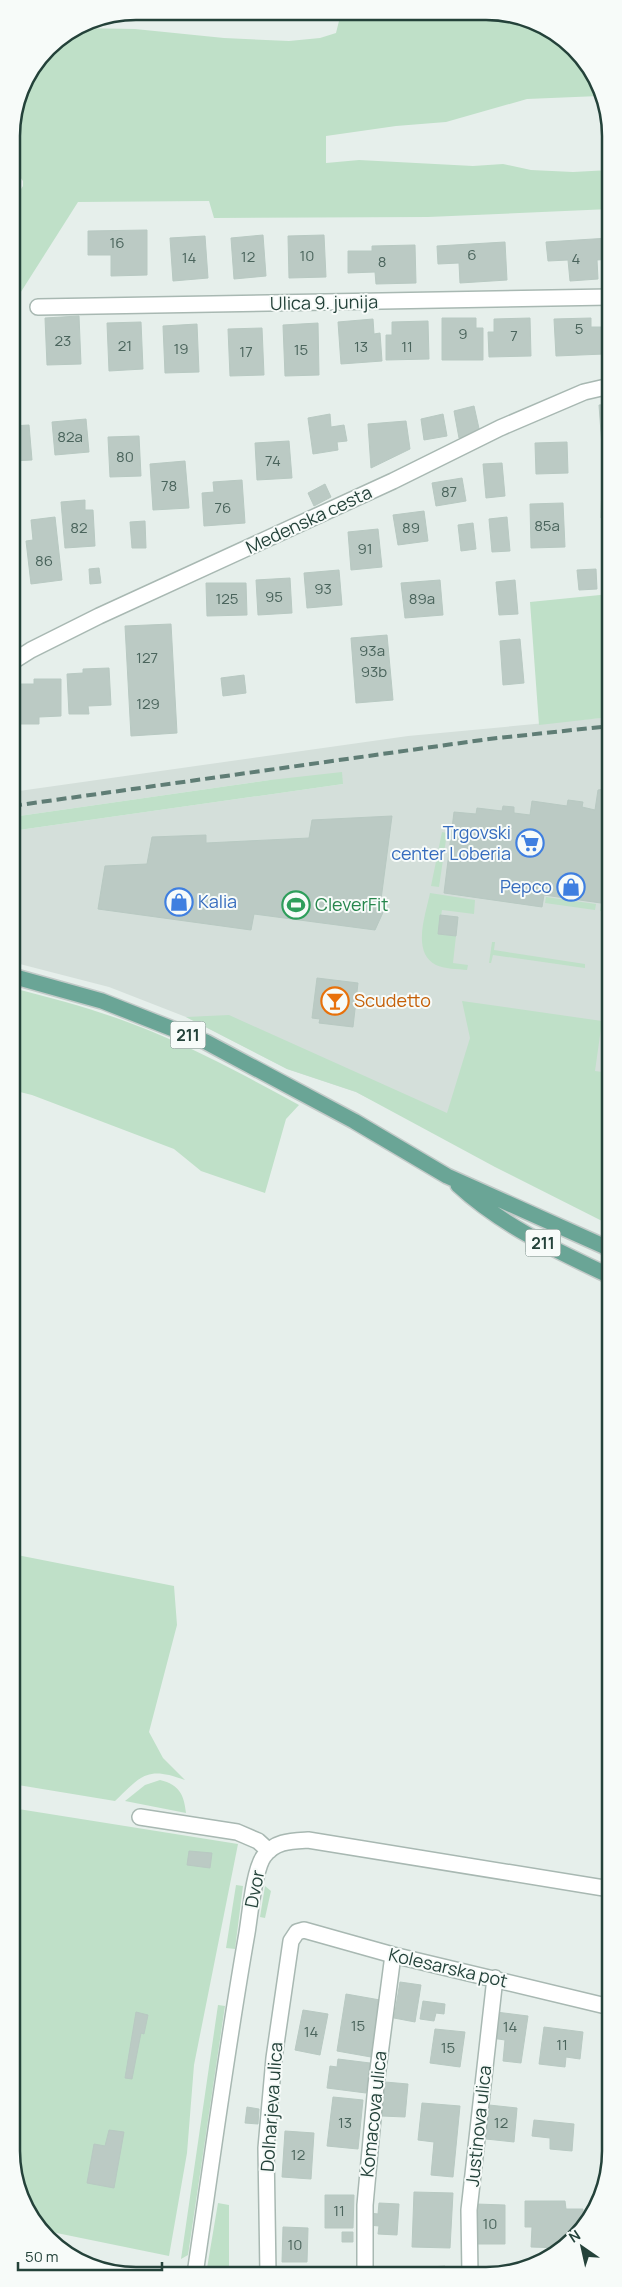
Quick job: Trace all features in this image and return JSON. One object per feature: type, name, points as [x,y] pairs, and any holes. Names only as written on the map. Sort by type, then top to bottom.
[{"type":"main road","name":"211","points":[[20,978],[102,1001],[206,1042],[354,1121],[447,1176],[602,1245]]},
{"type":"main road","name":"211","points":[[447,1176],[478,1205],[559,1252],[602,1272]]},
{"type":"street","name":"Ulica 9. junija","points":[[38,306],[362,302],[602,296]]},
{"type":"street","name":"Medenska cesta","points":[[20,657],[98,616],[402,477],[500,428],[584,392],[602,388]]},
{"type":"street","points":[[140,1818],[237,1832],[258,1841],[269,1851]]},
{"type":"street","name":"Dvor","points":[[196,2267],[243,1957],[259,1866],[269,1851],[287,1841],[308,1840],[602,1888]]},
{"type":"street","name":"Kolesarska pot","points":[[291,1941],[297,1932],[304,1930],[393,1955],[602,2005]]},
{"type":"street","name":"Dolharjeva ulica","points":[[268,2267],[266,2148],[274,2058],[291,1941]]},
{"type":"street","name":"Komacova ulica","points":[[365,2267],[365,2205],[376,2085],[393,1955]]},
{"type":"street","name":"Justinova ulica","points":[[470,2267],[469,2210],[495,1978]]},
{"type":"shaded area","points":[[602,718],[602,1216],[356,1092],[287,1069],[186,1017],[109,987],[20,964],[20,830],[343,784],[270,780],[20,816],[20,791],[408,736]]},
{"type":"green space","points":[[339,20],[486,20],[508,22],[544,36],[562,49],[582,72],[594,96],[527,99],[446,122],[396,126],[326,136],[326,163],[359,160],[473,166],[503,164],[531,170],[573,172],[602,170],[602,209],[428,217],[214,218],[209,201],[78,202],[20,293],[20,191],[23,181],[20,177],[20,129],[22,114],[36,78],[54,54],[66,44],[94,28],[135,29],[224,38],[289,41],[320,38],[336,33]]},
{"type":"green space","points":[[602,595],[602,718],[539,725],[530,602]]},
{"type":"green space","points":[[342,772],[343,784],[20,830],[20,816],[270,780]]},
{"type":"green space","points":[[442,832],[447,833],[439,887],[431,886]]},
{"type":"green space","points":[[430,893],[475,900],[474,914],[442,910],[438,934],[456,936],[453,963],[468,965],[467,970],[436,965],[428,959],[424,951],[422,932]]},
{"type":"green space","points":[[546,897],[596,904],[595,910],[545,903]]},
{"type":"green space","points":[[492,942],[495,942],[494,950],[585,964],[585,968],[493,955],[491,963],[489,963]]},
{"type":"green space","points":[[20,990],[84,1007],[153,1032],[209,1057],[299,1105],[286,1119],[265,1193],[201,1171],[174,1149],[20,1092]]},
{"type":"green space","points":[[462,1001],[602,1021],[595,1071],[602,1072],[602,1221],[495,1167],[356,1092],[287,1069],[186,1017],[229,1015],[447,1113],[470,1038]]},
{"type":"green space","points":[[20,1556],[174,1586],[177,1625],[149,1732],[163,1758],[185,1780],[162,1774],[146,1775],[115,1801],[20,1785]]},
{"type":"green space","points":[[160,1780],[172,1785],[180,1792],[186,1813],[125,1801],[145,1785]]},
{"type":"green space","points":[[20,1809],[238,1844],[194,2065],[187,2153],[169,2256],[53,2232],[40,2215],[26,2188],[20,2151]]},
{"type":"green space","points":[[236,1885],[243,1886],[235,1949],[226,1948]]},
{"type":"green space","points":[[265,1886],[271,1891],[265,1918],[260,1917]]},
{"type":"green space","points":[[218,2005],[225,2006],[188,2255],[181,2259]]},
{"type":"green space","points":[[218,2203],[229,2205],[229,2267],[207,2267]]},
{"type":"building","points":[[147,230],[147,275],[111,276],[111,255],[88,255],[88,231]]},
{"type":"building","points":[[263,235],[266,276],[234,279],[231,238]]},
{"type":"building","points":[[324,235],[326,277],[289,278],[288,236]]},
{"type":"building","points":[[205,236],[208,278],[173,281],[170,238]]},
{"type":"building","points":[[602,238],[602,260],[597,260],[598,279],[570,281],[568,260],[548,261],[546,242]]},
{"type":"building","points":[[505,242],[507,280],[460,283],[459,263],[438,264],[437,246]]},
{"type":"building","points":[[415,245],[416,283],[376,284],[375,272],[348,273],[348,251],[372,251],[372,246]]},
{"type":"building","points":[[79,316],[81,364],[47,365],[45,318]]},
{"type":"building","points":[[442,318],[476,318],[476,328],[483,328],[483,360],[442,360]]},
{"type":"building","points":[[530,318],[531,356],[489,357],[488,332],[494,332],[494,319]]},
{"type":"building","points":[[591,318],[591,327],[602,327],[602,354],[556,356],[554,319]]},
{"type":"building","points":[[373,319],[374,334],[380,333],[382,361],[341,364],[338,322]]},
{"type":"building","points":[[428,321],[429,359],[386,360],[386,335],[392,335],[392,322]]},
{"type":"building","points":[[141,322],[143,369],[109,371],[107,323]]},
{"type":"building","points":[[318,323],[319,375],[285,376],[283,325]]},
{"type":"building","points":[[197,324],[199,372],[165,373],[163,326]]},
{"type":"building","points":[[262,328],[264,375],[230,376],[228,329]]},
{"type":"building","points":[[599,405],[602,405],[602,446]]},
{"type":"building","points":[[474,406],[480,433],[459,438],[454,411]]},
{"type":"building","points":[[330,414],[331,427],[344,425],[347,441],[337,442],[338,450],[313,454],[308,418]]},
{"type":"building","points":[[443,414],[447,436],[424,440],[421,419]]},
{"type":"building","points":[[86,419],[89,452],[55,455],[52,422]]},
{"type":"building","points":[[406,421],[410,449],[371,468],[368,424]]},
{"type":"building","points":[[29,425],[32,460],[20,461],[20,426]]},
{"type":"building","points":[[139,436],[141,476],[110,477],[108,437]]},
{"type":"building","points":[[289,441],[292,478],[257,480],[255,443]]},
{"type":"building","points":[[567,442],[568,473],[536,474],[535,443]]},
{"type":"building","points":[[185,461],[189,508],[153,510],[150,464]]},
{"type":"building","points":[[502,463],[505,496],[486,498],[483,464]]},
{"type":"building","points":[[462,478],[466,501],[436,506],[432,483]]},
{"type":"building","points":[[242,480],[245,523],[204,526],[202,493],[214,492],[213,482]]},
{"type":"building","points":[[602,483],[602,518],[601,518]]},
{"type":"building","points":[[325,484],[331,497],[314,506],[308,493]]},
{"type":"building","points":[[85,500],[85,510],[93,510],[95,546],[65,548],[61,502]]},
{"type":"building","points":[[563,503],[565,547],[531,548],[530,504]]},
{"type":"building","points":[[424,511],[428,541],[398,545],[393,515]]},
{"type":"building","points":[[55,517],[62,580],[31,584],[26,541],[33,540],[31,520]]},
{"type":"building","points":[[507,517],[510,551],[492,552],[489,519]]},
{"type":"building","points":[[145,521],[146,548],[132,548],[130,522]]},
{"type":"building","points":[[473,523],[476,549],[461,551],[458,525]]},
{"type":"building","points":[[378,529],[382,567],[351,570],[348,532]]},
{"type":"building","points":[[99,568],[101,583],[90,584],[89,569]]},
{"type":"building","points":[[596,569],[597,589],[579,590],[577,570]]},
{"type":"building","points":[[339,570],[342,605],[307,608],[304,573]]},
{"type":"building","points":[[290,578],[292,613],[258,615],[256,580]]},
{"type":"building","points":[[440,580],[443,615],[405,618],[401,583]]},
{"type":"building","points":[[515,580],[518,614],[499,615],[496,582]]},
{"type":"building","points":[[206,583],[246,583],[247,615],[207,616]]},
{"type":"building","points":[[171,624],[177,733],[131,736],[125,626]]},
{"type":"building","points":[[387,635],[393,700],[356,703],[351,638]]},
{"type":"building","points":[[520,639],[524,683],[503,685],[500,641]]},
{"type":"building","points":[[109,668],[111,705],[88,706],[89,714],[69,714],[67,674],[83,673],[83,669]]},
{"type":"building","points":[[244,675],[246,693],[223,696],[221,678]]},
{"type":"building","points":[[34,679],[61,679],[61,716],[39,717],[39,724],[20,724],[20,684],[34,684]]},
{"type":"building","name":"Trgovski center Loberia","points":[[602,789],[601,903],[544,895],[542,907],[444,893],[454,812],[476,814],[477,808],[502,811],[503,806],[514,807],[514,813],[530,815],[532,801],[567,806],[568,800],[583,802],[582,807],[595,810],[598,790]]},
{"type":"building","points":[[392,816],[380,907],[385,908],[375,930],[254,914],[251,930],[98,909],[105,866],[147,864],[152,837],[206,835],[206,843],[309,838],[312,820]]},
{"type":"building","points":[[440,915],[458,917],[456,936],[438,934]]},
{"type":"building","name":"Scudetto","points":[[317,978],[358,983],[353,1027],[319,1023],[320,1019],[312,1018]]},
{"type":"building","points":[[189,1851],[212,1853],[210,1868],[187,1865]]},
{"type":"building","points":[[400,1982],[421,1985],[415,2022],[394,2018]]},
{"type":"building","points":[[346,1994],[380,2000],[371,2057],[337,2051]]},
{"type":"building","points":[[423,2001],[445,2004],[444,2014],[436,2013],[434,2021],[420,2019]]},
{"type":"building","points":[[303,2010],[328,2014],[320,2055],[295,2050]]},
{"type":"building","points":[[136,2012],[148,2015],[144,2034],[141,2033],[132,2079],[125,2078]]},
{"type":"building","points":[[496,2012],[528,2016],[521,2063],[503,2061],[505,2040],[492,2038]]},
{"type":"building","points":[[544,2027],[583,2032],[580,2059],[566,2057],[565,2067],[539,2064]]},
{"type":"building","points":[[435,2029],[465,2032],[460,2067],[430,2063]]},
{"type":"building","points":[[338,2059],[370,2063],[366,2093],[327,2088],[330,2066],[337,2067]]},
{"type":"building","points":[[385,2082],[408,2084],[405,2117],[382,2116]]},
{"type":"building","points":[[333,2097],[363,2100],[358,2149],[327,2146]]},
{"type":"building","points":[[422,2103],[460,2106],[453,2177],[431,2175],[434,2142],[418,2140]]},
{"type":"building","points":[[489,2105],[517,2108],[514,2142],[486,2139]]},
{"type":"building","points":[[247,2107],[259,2109],[258,2124],[245,2123]]},
{"type":"building","points":[[534,2120],[574,2124],[572,2151],[550,2149],[550,2138],[532,2136]]},
{"type":"building","points":[[109,2130],[124,2132],[114,2188],[87,2183],[94,2144],[105,2146]]},
{"type":"building","points":[[285,2131],[314,2133],[311,2179],[282,2177]]},
{"type":"building","points":[[414,2192],[453,2193],[450,2248],[412,2247]]},
{"type":"building","points":[[325,2195],[354,2195],[353,2228],[325,2228]]},
{"type":"building","points":[[525,2201],[565,2201],[566,2209],[583,2209],[583,2213],[577,2222],[557,2222],[557,2242],[549,2248],[531,2247],[532,2227],[525,2227]]},
{"type":"building","points":[[379,2203],[399,2204],[397,2235],[378,2234],[379,2226],[369,2225],[370,2213],[378,2214]]},
{"type":"building","points":[[476,2204],[505,2205],[505,2244],[475,2244]]},
{"type":"building","points":[[283,2227],[308,2228],[307,2262],[282,2262]]},
{"type":"building","points":[[342,2232],[353,2232],[353,2242],[342,2242]]},
{"type":"railway","points":[[20,805],[489,739],[602,727]]},
{"type":"place","name":"Trgovski center Loberia","points":[[530,843]]},
{"type":"place","name":"Pepco","points":[[571,887]]},
{"type":"place","name":"Kalia","points":[[179,902]]},
{"type":"place","name":"CleverFit","points":[[296,905]]},
{"type":"place","name":"Scudetto","points":[[335,1001]]}]
